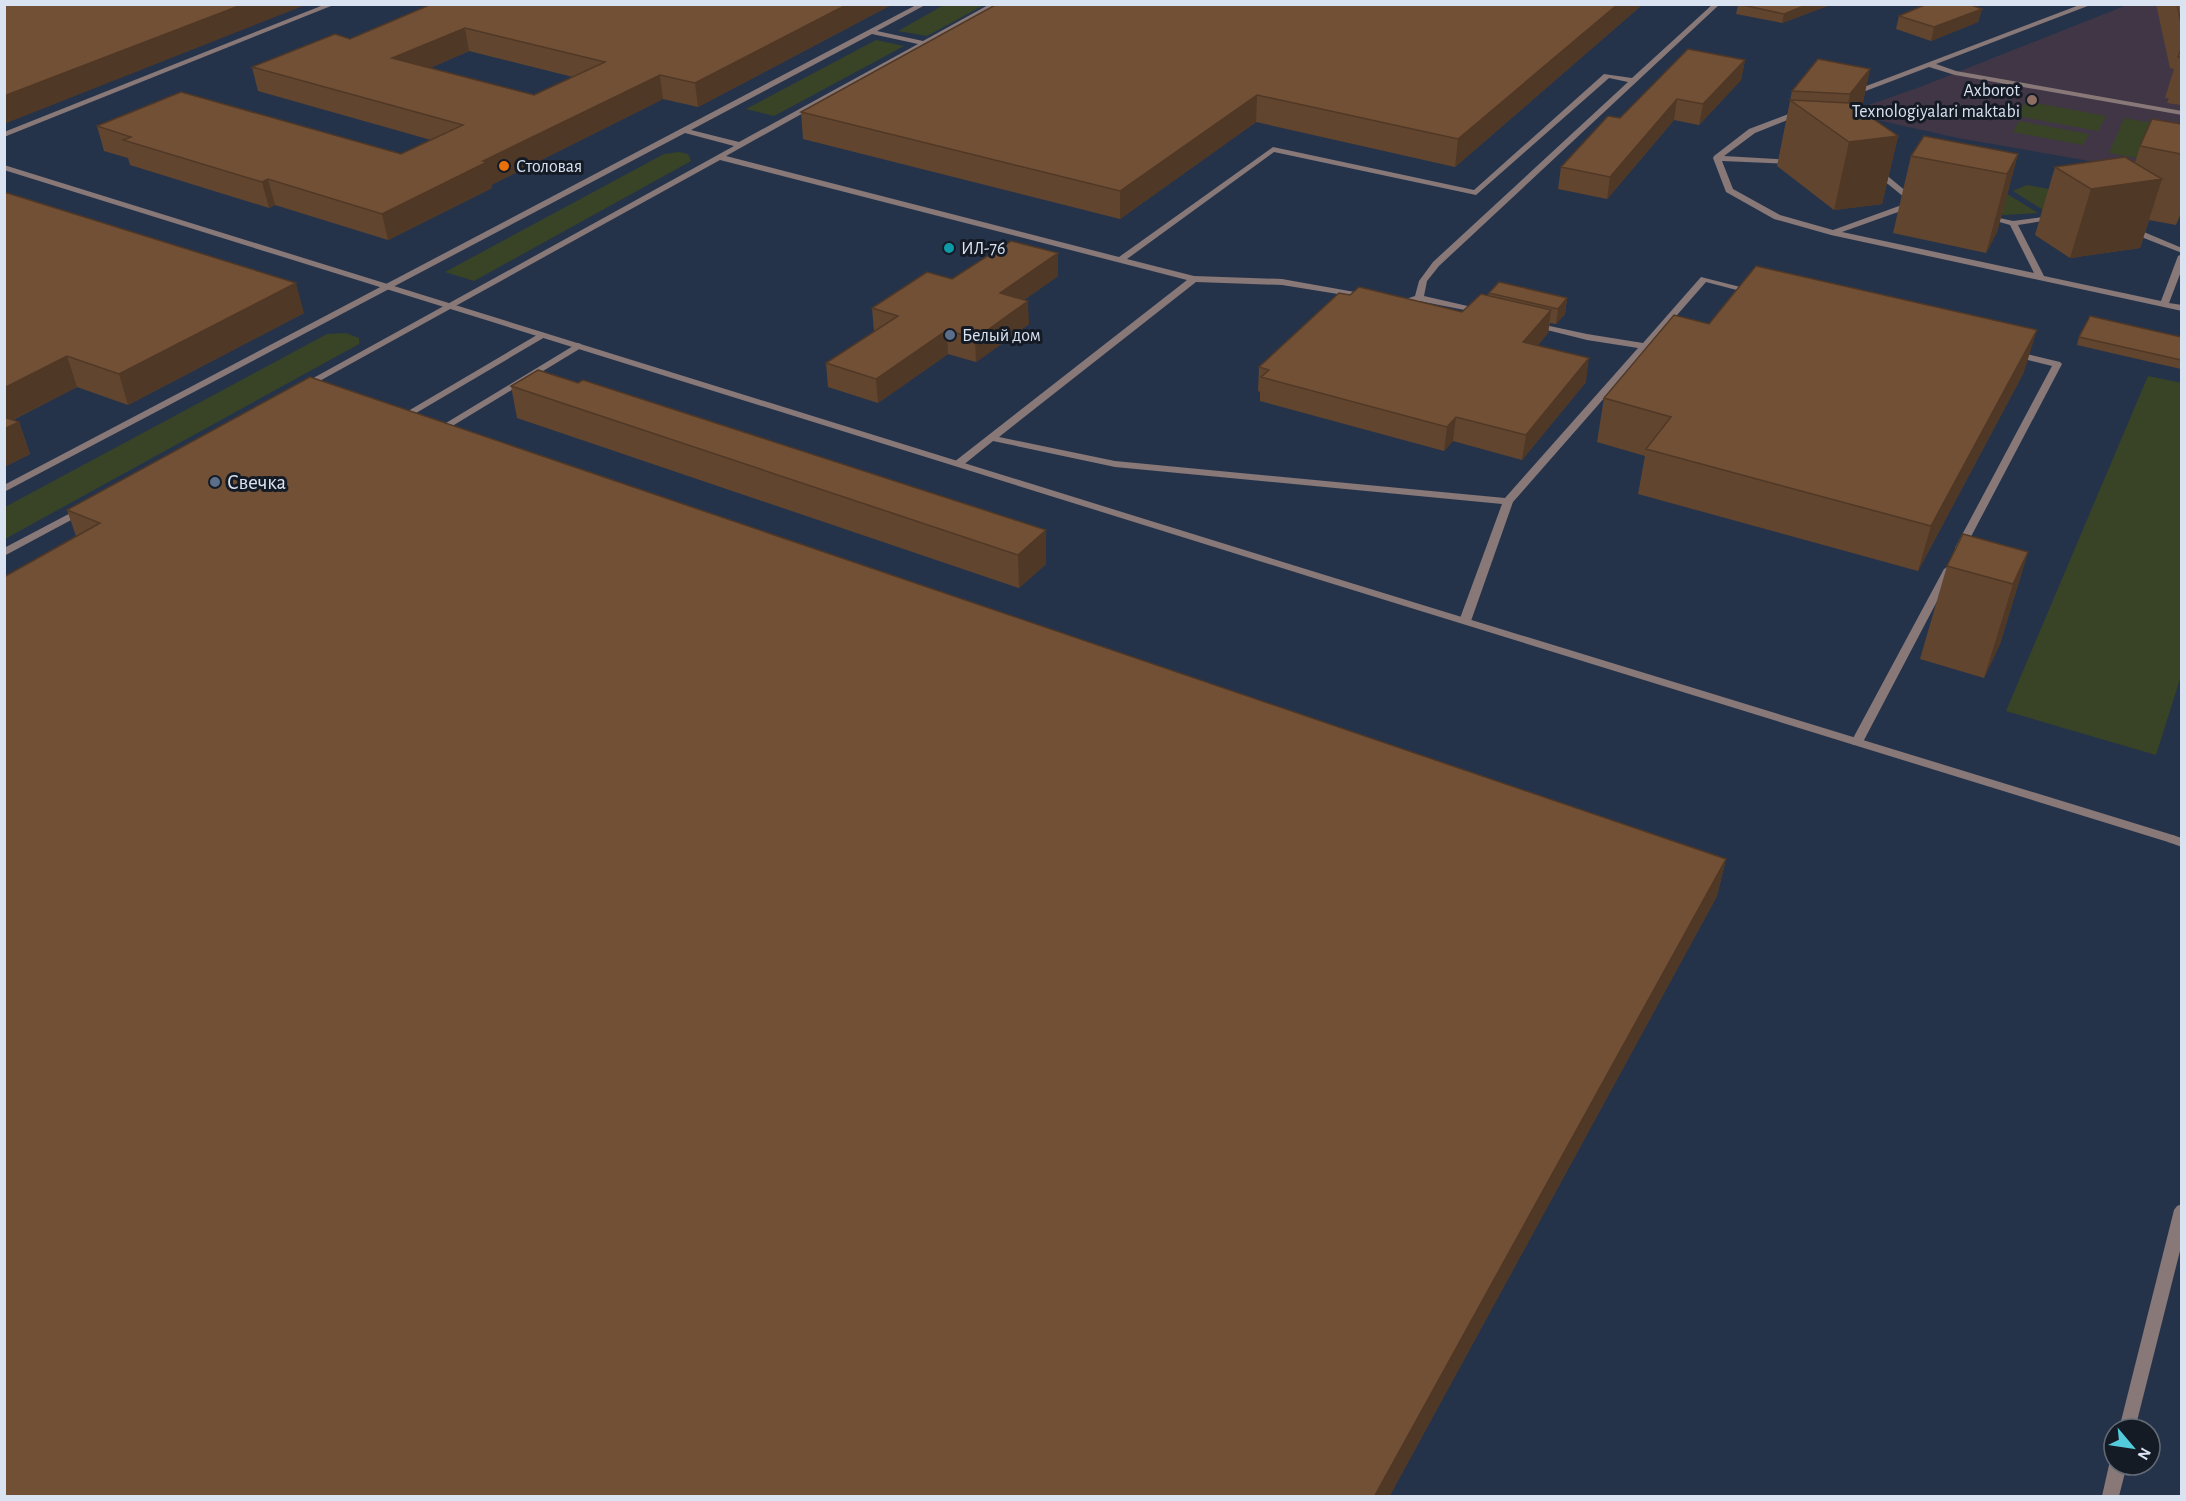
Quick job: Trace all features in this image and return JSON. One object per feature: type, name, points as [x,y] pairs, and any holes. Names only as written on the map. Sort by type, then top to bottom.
[{"type":"street","points":[[4,135],[333,4]]},
{"type":"street","points":[[4,489],[924,4]]},
{"type":"street","points":[[294,392],[996,4]]},
{"type":"street","points":[[1419,298],[1423,281],[1436,264],[1717,4]]},
{"type":"street","points":[[1840,98],[2090,4]]},
{"type":"street","points":[[871,32],[925,44]]},
{"type":"street","points":[[1931,65],[1955,73],[2181,113]]},
{"type":"street","points":[[1121,260],[1273,148],[1476,193],[1608,76],[1634,81]]},
{"type":"street","points":[[1717,158],[1752,131],[1810,108]]},
{"type":"street","points":[[685,131],[740,145]]},
{"type":"street","points":[[719,157],[1194,279],[1282,282],[1372,299]]},
{"type":"street","points":[[1717,158],[1800,163]]},
{"type":"street","points":[[1717,158],[1729,190],[1777,217],[1834,233],[2181,308]]},
{"type":"street","points":[[1875,160],[1871,167],[1916,202],[1927,205]]},
{"type":"street","points":[[4,167],[2178,841]]},
{"type":"street","points":[[1834,233],[1916,202]]},
{"type":"street","points":[[1971,214],[2013,223],[2068,215]]},
{"type":"street","points":[[2013,223],[2040,277]]},
{"type":"street","points":[[2118,225],[2181,251]]},
{"type":"street","points":[[2164,304],[2181,256]]},
{"type":"street","points":[[958,464],[1194,279]]},
{"type":"street","points":[[1465,621],[1508,501],[1704,279],[1761,293]]},
{"type":"street","points":[[1383,301],[1403,303],[1419,298],[1497,316]]},
{"type":"street","points":[[1519,321],[1587,337],[1645,346]]},
{"type":"street","points":[[408,414],[542,334]]},
{"type":"street","points":[[446,426],[578,346]]},
{"type":"street","points":[[1958,553],[2057,364],[2001,351]]},
{"type":"street","points":[[991,438],[1115,464],[1508,501]]},
{"type":"street","points":[[4,553],[87,507]]},
{"type":"street","points":[[1857,742],[1952,564]]},
{"type":"street","points":[[2130,1417],[2181,1210]]},
{"type":"street","points":[[2110,1497],[2115,1477]]},
{"type":"shaded area","name":"Axborot Texnologiyalari maktabi","points":[[2127,5],[2181,5],[2181,177],[1958,138],[1846,113],[1920,87]]},
{"type":"green space","points":[[944,5],[984,5],[927,36],[898,31]]},
{"type":"green space","points":[[876,40],[904,46],[774,116],[746,109]]},
{"type":"green space","points":[[2026,101],[2106,116],[2098,131],[2017,116]]},
{"type":"green space","points":[[2124,118],[2181,128],[2181,166],[2109,153]]},
{"type":"green space","points":[[2019,121],[2089,134],[2083,145],[2013,132]]},
{"type":"green space","points":[[679,152],[688,154],[691,161],[474,281],[445,272],[664,154]]},
{"type":"green space","points":[[2027,185],[2082,195],[2048,213],[2013,191]]},
{"type":"green space","points":[[2004,192],[2038,213],[2005,215],[1986,212]]},
{"type":"green space","points":[[346,333],[359,338],[359,344],[5,539],[5,507],[327,334]]},
{"type":"green space","points":[[2148,376],[2182,383],[2181,676],[2156,755],[2006,711]]},
{"type":"building","points":[[4,4],[244,4],[4,96]]},
{"type":"building","points":[[432,4],[848,4],[695,83],[660,75],[483,161],[487,162],[382,214],[268,179],[262,182],[123,140],[131,137],[97,126],[181,92],[401,154],[463,125],[252,67],[335,34],[350,39]],"holes":[[[465,28],[605,62],[534,95],[392,58]]]},
{"type":"building","points":[[997,4],[1618,4],[1458,139],[1257,95],[1120,191],[801,112]]},
{"type":"building","points":[[1738,4],[1809,4],[1784,14]]},
{"type":"building","points":[[1927,4],[1968,4],[1982,9],[1934,27],[1899,16]]},
{"type":"building","points":[[2177,4],[2181,4],[2181,23]]},
{"type":"building","points":[[1688,49],[1745,60],[1703,104],[1677,99],[1610,177],[1561,167],[1608,116],[1620,118]]},
{"type":"building","points":[[1818,59],[1870,69],[1850,94],[1792,91]]},
{"type":"building","points":[[1790,100],[1850,103],[1898,136],[1849,142]]},
{"type":"building","points":[[2152,119],[2181,124],[2181,154],[2140,146]]},
{"type":"building","points":[[1924,136],[2018,154],[2007,174],[1911,156]]},
{"type":"building","points":[[2125,157],[2162,179],[2091,189],[2055,167]]},
{"type":"building","points":[[4,192],[296,283],[119,374],[67,356],[4,388]]},
{"type":"building","points":[[1011,241],[1058,253],[1000,293],[1028,301],[975,339],[947,330],[876,379],[826,363],[898,316],[872,308],[927,272],[952,279]]},
{"type":"building","points":[[1756,266],[2037,330],[1931,526],[1646,449],[1671,417],[1604,398],[1674,315],[1709,324]]},
{"type":"building","points":[[1499,282],[1567,298],[1558,309],[1489,293]]},
{"type":"building","points":[[1359,287],[1462,312],[1481,294],[1551,310],[1523,342],[1589,358],[1526,435],[1456,417],[1447,427],[1261,377],[1269,370],[1259,367],[1339,293],[1350,295]]},
{"type":"building","points":[[2090,316],[2181,337],[2181,360],[2079,337]]},
{"type":"building","points":[[538,370],[578,383],[583,380],[1046,530],[1018,555],[511,386]]},
{"type":"building","points":[[310,377],[1726,859],[1374,1497],[4,1497],[4,577],[100,523],[67,510]]},
{"type":"building","points":[[4,417],[19,422],[4,429]]},
{"type":"building","points":[[1963,534],[2028,552],[2013,584],[1947,566]]},
{"type":"place","name":"Axborot Texnologiyalari maktabi","points":[[2032,100]]},
{"type":"place","name":"Столовая","points":[[504,166]]},
{"type":"place","name":"ИЛ-76","points":[[949,248]]},
{"type":"place","name":"Белый дом","points":[[950,335]]},
{"type":"place","name":"Свечка","points":[[215,482]]}]
